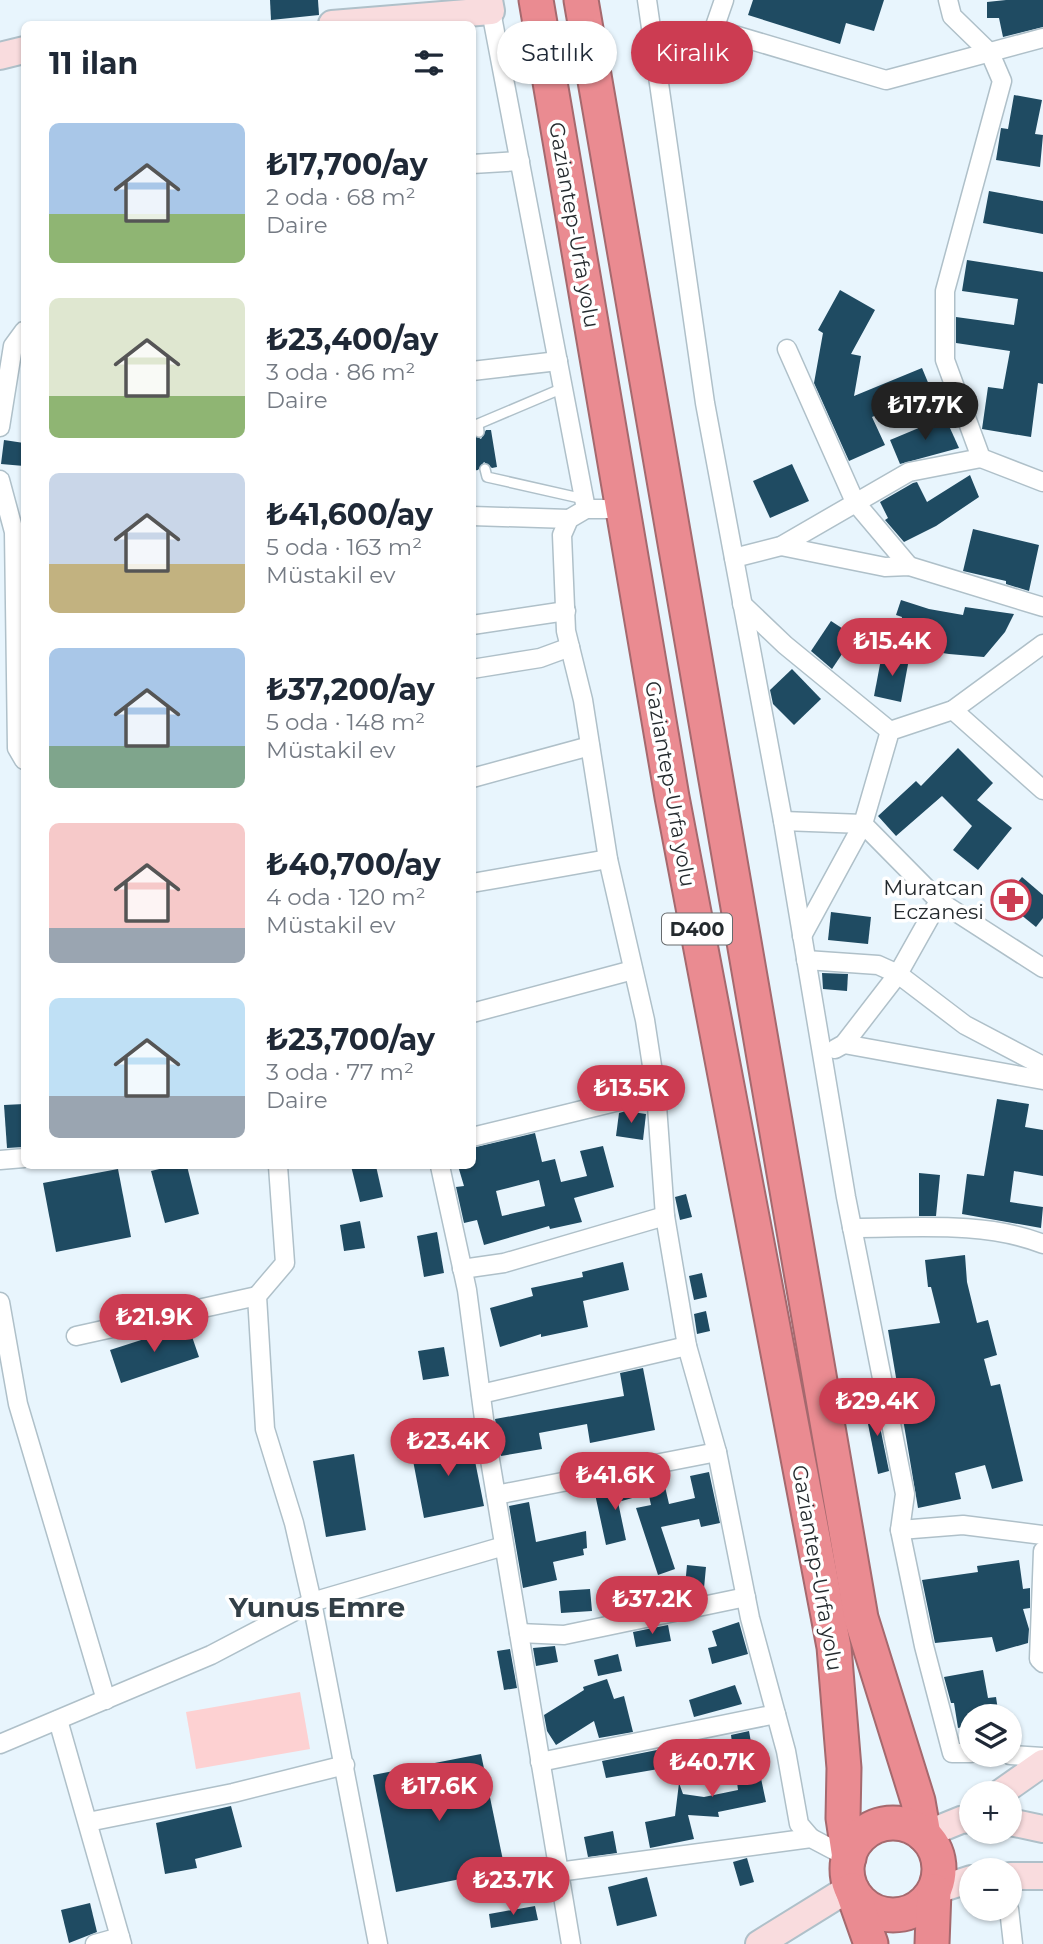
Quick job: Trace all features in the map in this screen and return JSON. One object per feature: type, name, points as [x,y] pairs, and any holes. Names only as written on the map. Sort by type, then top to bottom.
[{"type":"highway","name":"Gaziantep-Urfa yolu","points":[[536,0],[621,509],[741,1168],[834,1647],[844,1768],[843,1818],[850,1872],[871,1944]]},
{"type":"highway","name":"Gaziantep-Urfa yolu","points":[[581,0],[861,1618],[918,1801],[924,1835]]},
{"type":"highway","points":[[932,1944],[934,1891],[939,1863],[934,1847],[924,1835],[911,1827],[896,1823],[880,1825],[861,1838],[850,1872],[870,1909],[899,1915],[919,1907],[934,1891]]},
{"type":"street","points":[[647,0],[705,403],[783,821],[852,1228],[905,1494],[900,1530],[924,1646],[953,1753],[959,1753]]},
{"type":"street","points":[[724,0],[713,29],[886,80],[1043,38]]},
{"type":"street","points":[[948,0],[953,16],[990,53],[1002,81],[945,291],[945,360],[981,458]]},
{"type":"street","points":[[357,21],[490,5],[585,504]]},
{"type":"street","points":[[0,56],[21,51]]},
{"type":"street","points":[[476,164],[520,161]]},
{"type":"street","points":[[0,427],[7,348],[21,334]]},
{"type":"street","points":[[788,349],[855,502],[909,566]]},
{"type":"street","points":[[476,371],[558,361]]},
{"type":"street","points":[[734,558],[781,547],[909,472],[981,458],[1043,482]]},
{"type":"street","points":[[0,480],[20,532],[17,748],[21,754]]},
{"type":"street","points":[[585,504],[621,509]]},
{"type":"street","points":[[585,504],[569,519],[562,535],[570,647],[590,746],[608,859],[656,1092],[664,1216],[687,1346],[717,1452],[746,1597],[776,1714],[799,1824],[811,1839],[850,1872],[759,1944]]},
{"type":"street","points":[[476,516],[569,519]]},
{"type":"street","points":[[781,547],[885,567],[909,566],[1043,607]]},
{"type":"street","points":[[742,604],[785,645],[890,732]]},
{"type":"street","points":[[476,624],[566,611]]},
{"type":"street","points":[[890,732],[953,710],[1043,644]]},
{"type":"street","points":[[476,668],[540,658],[570,647]]},
{"type":"street","points":[[953,710],[1043,790]]},
{"type":"street","points":[[802,936],[820,908],[863,824],[890,732]]},
{"type":"street","points":[[476,777],[590,746]]},
{"type":"street","points":[[783,821],[863,824],[939,901],[1043,968]]},
{"type":"street","points":[[476,882],[608,859]]},
{"type":"street","points":[[822,1057],[844,1044],[898,974],[939,901]]},
{"type":"street","points":[[806,960],[878,965],[898,974],[965,1025],[1043,1066]]},
{"type":"street","points":[[476,1012],[633,970]]},
{"type":"street","points":[[844,1044],[1043,1080]]},
{"type":"street","points":[[476,1136],[656,1092]]},
{"type":"street","points":[[0,1160],[21,1158]]},
{"type":"street","points":[[76,1336],[257,1296],[285,1263],[278,1169]]},
{"type":"street","points":[[441,1169],[463,1269],[504,1546],[571,1944]]},
{"type":"street","points":[[463,1269],[504,1263],[664,1216]]},
{"type":"street","points":[[852,1228],[953,1227],[1027,1238],[1043,1244]]},
{"type":"street","points":[[257,1296],[265,1429],[294,1524],[312,1602],[378,1944]]},
{"type":"street","points":[[0,1302],[18,1404],[106,1700]]},
{"type":"street","points":[[481,1394],[687,1346]]},
{"type":"street","points":[[496,1495],[717,1452]]},
{"type":"street","points":[[900,1530],[963,1525],[1043,1535]]},
{"type":"street","points":[[0,1744],[211,1655],[312,1602],[504,1546]]},
{"type":"street","points":[[1043,1551],[1039,1659],[1043,1663]]},
{"type":"street","points":[[519,1633],[564,1635],[746,1597]]},
{"type":"street","points":[[540,1762],[776,1714]]},
{"type":"street","points":[[58,1720],[121,1941],[95,1944]]},
{"type":"street","points":[[1022,1756],[1043,1757]]},
{"type":"street","points":[[1017,1781],[1043,1763]]},
{"type":"street","points":[[88,1822],[233,1793],[345,1765]]},
{"type":"street","points":[[924,1835],[959,1821]]},
{"type":"street","points":[[1022,1825],[1043,1829]]},
{"type":"street","points":[[558,1872],[618,1862],[811,1839]]},
{"type":"street","points":[[1022,1876],[1043,1876]]},
{"type":"street","points":[[934,1891],[959,1883]]},
{"type":"street","points":[[1010,1921],[1013,1944]]},
{"type":"lane","points":[[479,432],[478,425],[563,388]]},
{"type":"lane","points":[[485,469],[487,477],[585,504]]},
{"type":"shaded area","points":[[300,1692],[310,1749],[196,1769],[186,1712]]},
{"type":"building","points":[[270,0],[318,0],[319,15],[271,20]]},
{"type":"building","points":[[753,0],[884,0],[874,31],[846,23],[840,44],[748,15]]},
{"type":"building","points":[[1043,0],[1043,27],[1003,37],[999,18],[987,18],[987,2]]},
{"type":"building","points":[[1014,95],[1042,100],[1035,134],[1043,135],[1040,167],[996,160],[1001,128],[1008,129]]},
{"type":"building","points":[[989,191],[1043,201],[1043,234],[983,223]]},
{"type":"building","points":[[967,260],[1043,272],[1043,384],[1038,383],[1031,437],[982,429],[988,387],[1003,389],[1010,351],[956,343],[956,317],[1014,325],[1018,299],[962,291]]},
{"type":"building","points":[[840,290],[875,310],[851,354],[861,356],[854,396],[922,368],[932,392],[872,417],[885,445],[849,461],[814,383],[823,333],[818,330]]},
{"type":"building","points":[[945,417],[959,448],[900,464],[890,440]]},
{"type":"building","points":[[486,430],[491,430],[497,467],[492,468],[484,462],[476,470],[476,436],[481,439]]},
{"type":"building","points":[[4,440],[21,443],[21,466],[1,464]]},
{"type":"building","points":[[792,464],[809,501],[770,518],[753,481]]},
{"type":"building","points":[[970,475],[979,497],[936,526],[904,542],[885,520],[888,518],[880,502],[913,483],[917,482],[927,502]]},
{"type":"building","points":[[973,529],[1039,545],[1029,591],[1006,584],[1006,581],[963,571]]},
{"type":"building","points":[[901,600],[929,609],[963,615],[965,607],[1014,614],[1005,632],[984,657],[949,654],[923,650],[925,636],[900,628],[902,617],[896,615]]},
{"type":"building","points":[[831,621],[854,636],[832,669],[811,651]]},
{"type":"building","points":[[882,654],[909,659],[901,702],[874,696]]},
{"type":"building","points":[[792,669],[821,699],[794,725],[773,704],[770,690]]},
{"type":"building","points":[[958,748],[993,783],[977,800],[1012,828],[978,870],[953,850],[972,826],[942,796],[896,836],[878,816],[916,781],[921,786]]},
{"type":"building","points":[[1022,877],[1043,895],[1043,918],[1036,927],[1003,900]]},
{"type":"building","points":[[831,912],[871,917],[868,944],[828,940]]},
{"type":"building","points":[[822,973],[848,974],[847,991],[823,989]]},
{"type":"building","points":[[997,1099],[1029,1104],[1025,1127],[1043,1130],[1043,1176],[1014,1171],[1010,1202],[1043,1207],[1041,1228],[962,1214],[967,1174],[984,1176]]},
{"type":"building","points":[[21,1104],[21,1147],[7,1148],[4,1105]]},
{"type":"building","points":[[626,1111],[646,1114],[643,1140],[616,1136],[619,1113]]},
{"type":"building","points":[[535,1133],[542,1162],[555,1159],[561,1182],[587,1176],[580,1151],[603,1146],[614,1187],[574,1198],[582,1222],[550,1229],[549,1226],[484,1245],[477,1220],[464,1223],[456,1187],[464,1186],[459,1169],[476,1169],[476,1147]],"holes":[[[539,1180],[545,1206],[502,1216],[496,1191]]]},
{"type":"building","points":[[118,1169],[131,1237],[56,1252],[43,1183]]},
{"type":"building","points":[[188,1169],[199,1214],[165,1223],[151,1171]]},
{"type":"building","points":[[352,1169],[377,1169],[383,1197],[360,1202]]},
{"type":"building","points":[[919,1173],[940,1175],[936,1216],[919,1216]]},
{"type":"building","points":[[686,1194],[692,1217],[680,1220],[675,1197]]},
{"type":"building","points":[[360,1221],[365,1248],[344,1251],[340,1225]]},
{"type":"building","points":[[437,1232],[444,1273],[424,1277],[417,1236]]},
{"type":"building","points":[[965,1255],[967,1282],[977,1323],[988,1320],[997,1355],[984,1359],[991,1386],[1000,1384],[1023,1481],[992,1489],[985,1465],[955,1473],[961,1499],[918,1508],[888,1330],[940,1323],[931,1287],[928,1287],[925,1260]]},
{"type":"building","points":[[623,1262],[629,1290],[583,1301],[588,1327],[541,1337],[541,1334],[500,1347],[490,1308],[533,1296],[531,1288],[583,1277],[582,1272]]},
{"type":"building","points":[[702,1273],[707,1297],[694,1300],[689,1276]]},
{"type":"building","points":[[706,1311],[710,1331],[697,1334],[694,1314]]},
{"type":"building","points":[[188,1325],[199,1357],[121,1383],[110,1350]]},
{"type":"building","points":[[444,1347],[449,1376],[423,1380],[418,1351]]},
{"type":"building","points":[[643,1368],[655,1430],[590,1443],[587,1424],[539,1433],[542,1449],[501,1456],[495,1419],[624,1396],[620,1373]]},
{"type":"building","points":[[875,1402],[889,1471],[878,1474],[864,1404]]},
{"type":"building","points":[[475,1438],[479,1460],[475,1461],[484,1506],[424,1518],[411,1450]]},
{"type":"building","points":[[354,1454],[366,1530],[326,1537],[313,1461]]},
{"type":"building","points":[[709,1472],[720,1523],[701,1527],[699,1519],[661,1527],[675,1569],[658,1575],[636,1508],[651,1505],[646,1482],[663,1478],[669,1504],[695,1498],[690,1476]]},
{"type":"building","points":[[641,1484],[643,1495],[618,1502],[626,1540],[606,1545],[595,1494]]},
{"type":"building","points":[[529,1502],[536,1542],[586,1531],[587,1548],[583,1549],[584,1555],[553,1562],[557,1580],[523,1588],[509,1506]]},
{"type":"building","points":[[1019,1560],[1023,1589],[1030,1588],[1030,1608],[1023,1609],[1029,1629],[1028,1643],[996,1652],[992,1637],[935,1643],[922,1580],[978,1572],[977,1566]]},
{"type":"building","points":[[687,1565],[706,1567],[704,1588],[685,1586]]},
{"type":"building","points":[[634,1577],[640,1607],[620,1612],[614,1582]]},
{"type":"building","points":[[590,1589],[592,1611],[561,1613],[559,1591]]},
{"type":"building","points":[[739,1622],[748,1654],[712,1664],[708,1648],[717,1646],[712,1631]]},
{"type":"building","points":[[668,1625],[671,1641],[636,1647],[633,1632]]},
{"type":"building","points":[[555,1646],[558,1662],[536,1666],[533,1648]]},
{"type":"building","points":[[510,1649],[517,1688],[504,1690],[497,1651]]},
{"type":"building","points":[[618,1654],[622,1671],[598,1676],[594,1660]]},
{"type":"building","points":[[983,1670],[988,1698],[996,1697],[997,1704],[959,1704],[958,1728],[954,1703],[951,1703],[944,1677]]},
{"type":"building","points":[[607,1679],[614,1699],[624,1696],[633,1732],[599,1738],[594,1721],[556,1745],[547,1731],[544,1715],[584,1690],[583,1687]]},
{"type":"building","points":[[735,1685],[742,1704],[694,1717],[689,1700]]},
{"type":"building","points":[[749,1731],[756,1770],[759,1769],[766,1802],[718,1812],[719,1817],[688,1815],[694,1839],[650,1848],[645,1822],[675,1816],[679,1783],[683,1794],[704,1797],[738,1790],[731,1735]]},
{"type":"building","points":[[672,1747],[676,1766],[606,1778],[602,1761]]},
{"type":"building","points":[[481,1754],[505,1870],[396,1892],[373,1775]]},
{"type":"building","points":[[231,1806],[242,1847],[195,1859],[197,1868],[165,1874],[156,1823]]},
{"type":"building","points":[[613,1831],[617,1853],[588,1857],[584,1837]]},
{"type":"building","points":[[747,1858],[754,1882],[740,1886],[733,1862]]},
{"type":"building","points":[[647,1877],[657,1916],[617,1926],[608,1887]]},
{"type":"building","points":[[90,1903],[97,1932],[69,1943],[61,1910]]},
{"type":"building","points":[[535,1906],[538,1920],[491,1928],[489,1914]]},
{"type":"place","name":"Muratcan Eczanesi","points":[[1011,900]]},
{"type":"district","name":"Yunus Emre","points":[[317,1607]]}]
